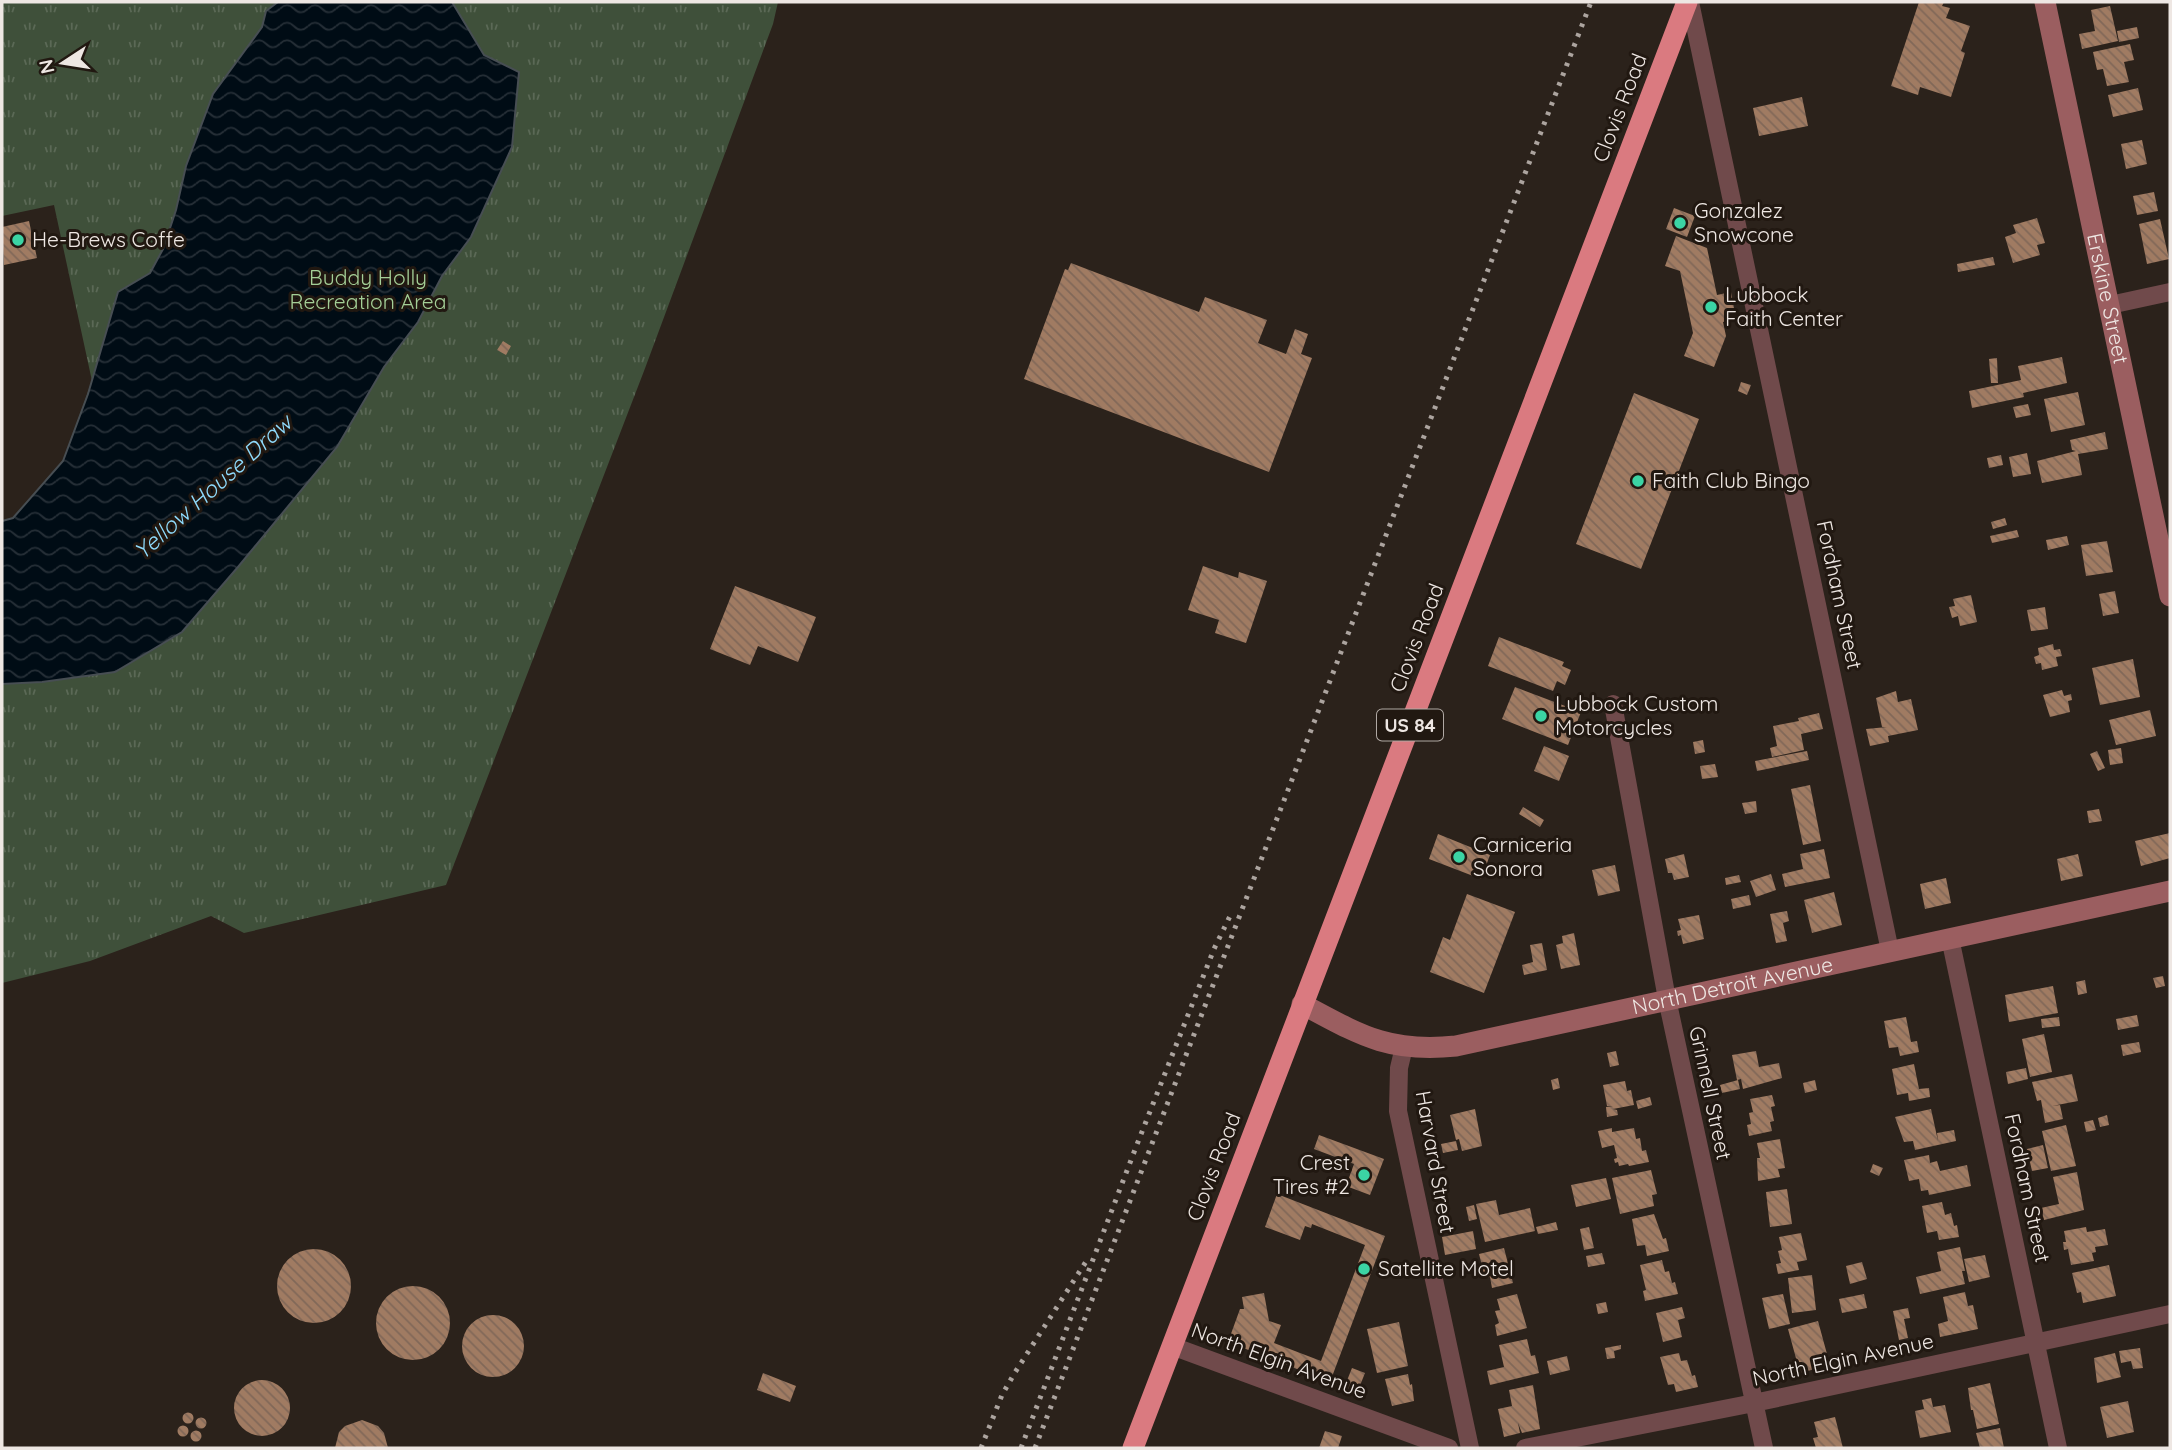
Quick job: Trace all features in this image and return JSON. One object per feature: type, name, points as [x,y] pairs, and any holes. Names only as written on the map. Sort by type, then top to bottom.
[{"type":"highway","name":"Clovis Road","points":[[1133,1448],[1689,2]]},
{"type":"street","name":"Fordham Street","points":[[1689,2],[1891,951]]},
{"type":"street","name":"Erskine Street","points":[[2045,2],[2170,596]]},
{"type":"street","points":[[2110,305],[2170,292]]},
{"type":"street","name":"Grinnell Street","points":[[1612,704],[1667,999],[1764,1448]]},
{"type":"street","name":"North Detroit Avenue","points":[[1302,1004],[1375,1040],[1404,1047],[1433,1049],[2170,891]]},
{"type":"street","name":"Fordham Street","points":[[1950,938],[2058,1448]]},
{"type":"street","name":"Harvard Street","points":[[1404,1047],[1399,1068],[1398,1111],[1470,1448]]},
{"type":"street","name":"North Elgin Avenue","points":[[1525,1448],[1754,1403],[2170,1314]]},
{"type":"street","name":"North Elgin Avenue","points":[[1172,1346],[1449,1448]]},
{"type":"green space","name":"Buddy Holly Recreation Area","points":[[2,2],[778,2],[773,24],[644,371],[446,885],[244,933],[211,916],[90,961],[2,983],[2,521],[13,518],[63,461],[92,381],[54,205],[2,216]]},
{"type":"water","name":"Yellow House Draw","points":[[278,2],[452,2],[484,55],[519,72],[512,147],[471,237],[442,276],[418,322],[384,367],[337,447],[182,632],[115,672],[42,682],[2,684],[2,521],[13,518],[63,461],[88,394],[118,292],[150,273],[163,249],[176,210],[186,166],[213,94],[262,27],[266,11]]},
{"type":"building","points":[[1919,2],[1944,2],[1942,6],[1950,8],[1946,18],[1970,26],[1961,51],[1965,53],[1951,97],[1920,87],[1918,95],[1891,86]]},
{"type":"building","points":[[2110,6],[2118,41],[2082,49],[2079,34],[2095,31],[2091,10]]},
{"type":"building","points":[[2137,27],[2139,38],[2119,42],[2117,31]]},
{"type":"building","points":[[2130,44],[2134,60],[2124,62],[2129,82],[2107,86],[2103,69],[2097,70],[2093,52]]},
{"type":"building","points":[[2138,88],[2143,110],[2113,117],[2108,95]]},
{"type":"building","points":[[1802,97],[1808,126],[1759,136],[1753,108]]},
{"type":"building","points":[[2142,140],[2147,164],[2126,169],[2121,144]]},
{"type":"building","points":[[2154,192],[2158,211],[2137,215],[2133,196]]},
{"type":"building","name":"Gonzalez Snowcone","points":[[1674,208],[1695,216],[1687,237],[1666,229]]},
{"type":"building","points":[[2037,218],[2045,243],[2037,245],[2040,255],[2013,263],[2005,237],[2016,233],[2013,225]]},
{"type":"building","points":[[2160,219],[2169,259],[2147,264],[2139,224]]},
{"type":"building","name":"He-Brews Coffe","points":[[29,221],[37,258],[4,265],[2,227]]},
{"type":"building","name":"Lubbock Faith Center","points":[[1676,236],[1707,248],[1717,295],[1731,292],[1736,319],[1723,322],[1726,336],[1714,367],[1684,356],[1693,333],[1680,271],[1665,266]]},
{"type":"building","points":[[1993,257],[1995,265],[1958,272],[1957,264]]},
{"type":"building","points":[[1071,263],[1199,312],[1205,297],[1267,320],[1258,343],[1286,354],[1295,329],[1308,334],[1301,354],[1312,358],[1269,472],[1024,379],[1065,269],[1068,270]]},
{"type":"building","points":[[503,341],[511,346],[506,355],[497,350]]},
{"type":"building","points":[[2062,357],[2067,383],[2023,393],[2024,397],[1972,408],[1969,391],[2021,380],[2018,366]]},
{"type":"building","points":[[1997,358],[1998,383],[1991,383],[1989,359]]},
{"type":"building","points":[[1741,382],[1751,385],[1747,395],[1738,391]]},
{"type":"building","points":[[2078,392],[2085,425],[2051,432],[2044,399]]},
{"type":"building","name":"Faith Club Bingo","points":[[1634,393],[1699,419],[1641,569],[1576,544]]},
{"type":"building","points":[[2028,404],[2031,415],[2016,418],[2013,407]]},
{"type":"building","points":[[2105,432],[2108,449],[2078,454],[2082,475],[2042,483],[2037,461],[2076,451],[2072,450],[2070,440]]},
{"type":"building","points":[[2027,453],[2031,474],[2013,477],[2009,457]]},
{"type":"building","points":[[2001,455],[2003,465],[1989,468],[1987,458]]},
{"type":"building","points":[[2005,518],[2007,525],[1993,529],[1991,522]]},
{"type":"building","points":[[2017,530],[2019,537],[1992,543],[1990,536]]},
{"type":"building","points":[[2067,536],[2069,545],[2048,550],[2046,540]]},
{"type":"building","points":[[2107,541],[2113,572],[2086,576],[2081,545]]},
{"type":"building","points":[[1203,566],[1238,578],[1239,572],[1267,581],[1246,643],[1215,633],[1219,620],[1188,610]]},
{"type":"building","points":[[735,586],[816,617],[798,662],[758,646],[750,665],[710,649]]},
{"type":"building","points":[[2115,591],[2119,613],[2103,616],[2099,594]]},
{"type":"building","points":[[1971,595],[1977,622],[1960,626],[1958,616],[1952,618],[1949,607],[1955,606],[1953,599]]},
{"type":"building","points":[[2045,607],[2048,629],[2031,631],[2027,610]]},
{"type":"building","points":[[1499,637],[1564,662],[1562,666],[1571,670],[1565,685],[1557,681],[1553,691],[1488,666]]},
{"type":"building","points":[[2053,644],[2054,650],[2060,649],[2062,656],[2056,657],[2058,666],[2042,670],[2041,663],[2036,664],[2034,657],[2039,655],[2038,648]]},
{"type":"building","points":[[2133,659],[2140,697],[2100,705],[2092,668]]},
{"type":"building","name":"Lubbock Custom Motorcycles","points":[[1515,687],[1581,712],[1568,745],[1502,719]]},
{"type":"building","points":[[2062,690],[2064,696],[2071,694],[2072,700],[2068,701],[2070,712],[2050,717],[2043,695]]},
{"type":"building","points":[[1896,691],[1898,702],[1911,699],[1918,730],[1888,736],[1889,742],[1870,746],[1866,729],[1887,727],[1882,727],[1876,698]]},
{"type":"building","points":[[2150,710],[2156,736],[2116,745],[2109,720]]},
{"type":"building","points":[[1819,713],[1823,729],[1801,734],[1804,750],[1772,757],[1770,748],[1777,746],[1773,726],[1799,721],[1798,718]]},
{"type":"building","points":[[1703,740],[1705,752],[1695,754],[1693,742]]},
{"type":"building","points":[[1544,746],[1569,756],[1559,781],[1534,771]]},
{"type":"building","points":[[2121,748],[2123,763],[2110,765],[2108,750]]},
{"type":"building","points":[[1807,751],[1809,760],[1757,771],[1755,761]]},
{"type":"building","points":[[2097,751],[2105,768],[2098,771],[2090,754]]},
{"type":"building","points":[[1715,764],[1718,777],[1702,779],[1700,766]]},
{"type":"building","points":[[1810,785],[1821,841],[1803,845],[1791,789]]},
{"type":"building","points":[[1756,801],[1757,812],[1745,814],[1742,803]]},
{"type":"building","points":[[1523,807],[1544,820],[1540,827],[1519,814]]},
{"type":"building","points":[[2099,809],[2102,821],[2089,823],[2087,811]]},
{"type":"building","points":[[2170,833],[2170,858],[2141,866],[2135,841]]},
{"type":"building","name":"Carniceria Sonora","points":[[1438,834],[1490,855],[1481,879],[1429,859]]},
{"type":"building","points":[[1824,849],[1830,878],[1785,887],[1782,874],[1803,869],[1800,854]]},
{"type":"building","points":[[1684,854],[1689,877],[1674,880],[1672,873],[1668,873],[1665,859]]},
{"type":"building","points":[[2078,854],[2083,876],[2061,881],[2057,859]]},
{"type":"building","points":[[1615,865],[1620,891],[1598,896],[1592,870]]},
{"type":"building","points":[[1771,874],[1776,890],[1756,897],[1750,881]]},
{"type":"building","points":[[1739,875],[1741,882],[1726,885],[1725,878]]},
{"type":"building","points":[[1946,878],[1951,903],[1925,909],[1920,884]]},
{"type":"building","points":[[1834,892],[1842,925],[1812,933],[1804,900]]},
{"type":"building","points":[[1467,894],[1515,912],[1484,993],[1430,972],[1443,937],[1450,940]]},
{"type":"building","points":[[1749,895],[1751,905],[1733,909],[1731,899]]},
{"type":"building","points":[[1787,911],[1789,921],[1783,923],[1787,941],[1776,943],[1770,914]]},
{"type":"building","points":[[1699,915],[1704,939],[1683,944],[1677,931],[1681,930],[1678,919]]},
{"type":"building","points":[[1574,933],[1580,965],[1561,969],[1556,945],[1563,943],[1562,936]]},
{"type":"building","points":[[1542,943],[1547,970],[1524,975],[1522,965],[1533,962],[1530,945]]},
{"type":"building","points":[[2163,976],[2165,986],[2156,988],[2153,978]]},
{"type":"building","points":[[2085,980],[2087,993],[2078,995],[2076,982]]},
{"type":"building","points":[[2053,986],[2058,1013],[2009,1022],[2005,995]]},
{"type":"building","points":[[2137,1015],[2139,1026],[2118,1030],[2116,1019]]},
{"type":"building","points":[[1906,1017],[1911,1042],[1917,1041],[1919,1052],[1900,1056],[1898,1047],[1889,1048],[1884,1021]]},
{"type":"building","points":[[2059,1017],[2060,1026],[2042,1028],[2041,1019]]},
{"type":"building","points":[[2044,1034],[2052,1072],[2030,1077],[2022,1039]]},
{"type":"building","points":[[2139,1042],[2141,1052],[2123,1056],[2121,1045]]},
{"type":"building","points":[[1616,1051],[1619,1065],[1610,1067],[1607,1053]]},
{"type":"building","points":[[1756,1051],[1759,1067],[1779,1063],[1782,1078],[1743,1089],[1741,1079],[1737,1080],[1732,1055]]},
{"type":"building","points":[[1914,1064],[1919,1089],[1929,1088],[1930,1097],[1909,1101],[1908,1093],[1897,1095],[1892,1069]]},
{"type":"building","points":[[2026,1068],[2028,1079],[2008,1084],[2006,1072]]},
{"type":"building","points":[[2072,1074],[2078,1101],[2052,1106],[2060,1105],[2063,1119],[2045,1123],[2041,1100],[2037,1101],[2032,1082]]},
{"type":"building","points":[[1558,1078],[1560,1088],[1553,1090],[1551,1080]]},
{"type":"building","points":[[1738,1080],[1740,1089],[1722,1093],[1720,1085]]},
{"type":"building","points":[[1815,1080],[1817,1090],[1805,1093],[1803,1083]]},
{"type":"building","points":[[1625,1081],[1627,1091],[1631,1090],[1634,1105],[1613,1109],[1617,1110],[1618,1115],[1607,1117],[1606,1107],[1613,1106],[1607,1106],[1603,1085]]},
{"type":"building","points":[[1772,1095],[1775,1106],[1771,1107],[1774,1121],[1770,1122],[1772,1131],[1749,1136],[1749,1113],[1753,1112],[1750,1099]]},
{"type":"building","points":[[1650,1097],[1652,1105],[1638,1109],[1636,1101]]},
{"type":"building","points":[[1475,1109],[1482,1146],[1462,1151],[1459,1139],[1456,1140],[1450,1115]]},
{"type":"building","points":[[1931,1109],[1938,1141],[1937,1133],[1954,1130],[1956,1141],[1915,1150],[1913,1141],[1904,1142],[1895,1117]]},
{"type":"building","points":[[2107,1115],[2109,1125],[2100,1127],[2098,1118]]},
{"type":"building","points":[[2093,1120],[2096,1130],[2086,1132],[2084,1122]]},
{"type":"building","points":[[2066,1125],[2076,1166],[2051,1171],[2042,1131]]},
{"type":"building","points":[[1612,1128],[1612,1132],[1634,1128],[1636,1139],[1640,1138],[1642,1151],[1646,1150],[1649,1162],[1629,1166],[1615,1163],[1614,1159],[1617,1158],[1614,1145],[1602,1148],[1598,1131]]},
{"type":"building","name":"Crest Tires #2","points":[[1319,1135],[1384,1159],[1370,1195],[1346,1186],[1354,1164],[1314,1149]]},
{"type":"building","points":[[1780,1139],[1785,1168],[1778,1169],[1780,1177],[1758,1181],[1757,1158],[1760,1158],[1757,1143]]},
{"type":"building","points":[[1456,1141],[1458,1150],[1443,1153],[1441,1144]]},
{"type":"building","points":[[2043,1145],[2048,1168],[2032,1171],[2027,1149]]},
{"type":"building","points":[[1929,1155],[1930,1163],[1937,1161],[1940,1171],[1967,1165],[1971,1186],[1929,1195],[1928,1190],[1921,1191],[1919,1179],[1909,1181],[1904,1160]]},
{"type":"building","points":[[1873,1164],[1883,1168],[1879,1176],[1870,1172]]},
{"type":"building","points":[[1651,1170],[1657,1194],[1652,1195],[1654,1206],[1620,1214],[1612,1178]]},
{"type":"building","points":[[2077,1172],[2084,1210],[2044,1220],[2041,1208],[2059,1204],[2053,1177]]},
{"type":"building","points":[[1606,1178],[1611,1199],[1576,1207],[1571,1185]]},
{"type":"building","points":[[1787,1189],[1792,1224],[1770,1227],[1766,1192]]},
{"type":"building","name":"Satellite Motel","points":[[1277,1194],[1385,1236],[1330,1382],[1228,1342],[1240,1309],[1244,1309],[1242,1297],[1264,1293],[1269,1321],[1281,1325],[1274,1343],[1321,1361],[1365,1245],[1312,1224],[1311,1228],[1305,1226],[1300,1240],[1265,1227]]},
{"type":"building","points":[[1496,1200],[1499,1215],[1530,1208],[1535,1231],[1485,1242],[1476,1204]]},
{"type":"building","points":[[1942,1202],[1945,1215],[1951,1213],[1954,1226],[1957,1225],[1959,1237],[1939,1240],[1937,1231],[1927,1233],[1922,1206]]},
{"type":"building","points":[[1474,1205],[1477,1219],[1469,1221],[1466,1207]]},
{"type":"building","points":[[1654,1214],[1663,1239],[1666,1238],[1669,1251],[1647,1256],[1645,1245],[1637,1246],[1632,1219]]},
{"type":"building","points":[[1556,1222],[1558,1230],[1538,1234],[1536,1227]]},
{"type":"building","points":[[1589,1227],[1594,1248],[1584,1250],[1580,1229]]},
{"type":"building","points":[[2086,1227],[2087,1232],[2105,1229],[2108,1245],[2095,1247],[2096,1252],[2092,1253],[2094,1261],[2071,1265],[2068,1249],[2064,1250],[2064,1231]]},
{"type":"building","points":[[1473,1231],[1476,1249],[1445,1255],[1442,1237]]},
{"type":"building","points":[[1801,1233],[1807,1260],[1797,1262],[1799,1270],[1778,1274],[1776,1264],[1781,1263],[1778,1251],[1782,1250],[1779,1237]]},
{"type":"building","points":[[1960,1247],[1965,1284],[1920,1294],[1916,1277],[1941,1271],[1937,1252]]},
{"type":"building","points":[[1504,1248],[1513,1283],[1492,1288],[1490,1277],[1485,1278],[1479,1254]]},
{"type":"building","points":[[307,1249],[321,1249],[335,1255],[345,1265],[351,1286],[349,1300],[335,1317],[321,1323],[307,1323],[293,1317],[283,1307],[277,1293],[277,1279],[283,1265],[293,1255]]},
{"type":"building","points":[[1602,1253],[1605,1264],[1588,1267],[1586,1256]]},
{"type":"building","points":[[1985,1255],[1990,1277],[1969,1282],[1964,1259]]},
{"type":"building","points":[[1662,1260],[1665,1272],[1669,1271],[1672,1283],[1675,1282],[1678,1294],[1645,1301],[1643,1291],[1646,1290],[1640,1265]]},
{"type":"building","points":[[1862,1262],[1867,1279],[1850,1284],[1846,1266]]},
{"type":"building","points":[[2109,1265],[2116,1296],[2083,1303],[2081,1292],[2077,1293],[2072,1273]]},
{"type":"building","points":[[1812,1275],[1816,1310],[1792,1313],[1788,1278]]},
{"type":"building","points":[[406,1286],[420,1286],[434,1292],[444,1302],[450,1323],[448,1337],[434,1354],[420,1360],[406,1360],[392,1354],[382,1344],[376,1330],[376,1316],[382,1302],[392,1292]]},
{"type":"building","points":[[1965,1292],[1968,1306],[1973,1305],[1978,1329],[1940,1337],[1938,1324],[1948,1321],[1943,1297]]},
{"type":"building","points":[[1517,1294],[1527,1328],[1497,1336],[1495,1325],[1499,1323],[1495,1311],[1500,1310],[1497,1299]]},
{"type":"building","points":[[1783,1294],[1790,1324],[1769,1329],[1762,1298]]},
{"type":"building","points":[[1864,1294],[1867,1308],[1842,1313],[1839,1299]]},
{"type":"building","points":[[1606,1302],[1608,1312],[1598,1314],[1596,1304]]},
{"type":"building","points":[[1682,1307],[1685,1318],[1678,1320],[1682,1337],[1663,1342],[1656,1313]]},
{"type":"building","points":[[1908,1308],[1910,1318],[1904,1319],[1908,1338],[1899,1340],[1893,1311]]},
{"type":"building","points":[[493,1315],[515,1324],[524,1346],[515,1368],[493,1377],[471,1368],[462,1346],[471,1324]]},
{"type":"building","points":[[1818,1321],[1830,1365],[1800,1373],[1788,1329]]},
{"type":"building","points":[[1399,1322],[1408,1366],[1377,1373],[1367,1329]]},
{"type":"building","points":[[1527,1339],[1531,1356],[1535,1355],[1539,1373],[1490,1385],[1487,1371],[1504,1367],[1499,1345]]},
{"type":"building","points":[[1621,1345],[1621,1349],[1614,1351],[1615,1358],[1607,1359],[1605,1348]]},
{"type":"building","points":[[2140,1348],[2143,1368],[2133,1369],[2131,1361],[2121,1363],[2119,1351]]},
{"type":"building","points":[[1679,1353],[1681,1361],[1687,1360],[1698,1387],[1676,1392],[1674,1384],[1668,1385],[1660,1357]]},
{"type":"building","points":[[2115,1353],[2121,1377],[2097,1383],[2094,1358]]},
{"type":"building","points":[[1567,1356],[1570,1370],[1550,1375],[1547,1361]]},
{"type":"building","points":[[1352,1368],[1365,1373],[1357,1393],[1344,1388]]},
{"type":"building","points":[[763,1373],[796,1386],[790,1402],[757,1390]]},
{"type":"building","points":[[1408,1374],[1414,1401],[1392,1406],[1385,1379]]},
{"type":"building","points":[[256,1380],[268,1380],[278,1384],[286,1392],[290,1408],[286,1424],[278,1432],[268,1436],[256,1436],[246,1432],[238,1424],[234,1414],[234,1402],[238,1392],[246,1384]]},
{"type":"building","points":[[1990,1383],[1999,1424],[1977,1429],[1968,1388]]},
{"type":"building","points":[[1533,1385],[1540,1429],[1522,1433],[1518,1423],[1520,1433],[1504,1437],[1498,1409],[1512,1406],[1509,1390]]},
{"type":"building","points":[[1931,1398],[1933,1407],[1945,1405],[1951,1432],[1920,1438],[1915,1411],[1924,1409],[1922,1400]]},
{"type":"building","points":[[2128,1401],[2134,1432],[2107,1438],[2100,1407]]},
{"type":"building","points":[[188,1412],[194,1418],[188,1424],[182,1418]]},
{"type":"building","points":[[1835,1417],[1843,1448],[1816,1448],[1813,1438],[1818,1437],[1814,1422]]},
{"type":"building","points":[[201,1418],[205,1419],[205,1427],[201,1428],[197,1427],[196,1423],[197,1419]]},
{"type":"building","points":[[362,1420],[378,1426],[384,1433],[388,1448],[335,1448],[339,1432],[345,1426]]},
{"type":"building","points":[[183,1426],[187,1427],[187,1435],[183,1436],[179,1435],[178,1431],[179,1427]]},
{"type":"building","points":[[2000,1428],[2004,1448],[1980,1448],[1976,1433]]},
{"type":"building","points":[[196,1431],[200,1432],[200,1440],[196,1441],[192,1440],[191,1436],[192,1432]]},
{"type":"building","points":[[1325,1431],[1342,1436],[1338,1448],[1319,1448]]},
{"type":"railway","points":[[1035,1448],[1591,2]]},
{"type":"railway","points":[[1021,1448],[1136,1147],[1214,949],[1231,914]]},
{"type":"railway","points":[[981,1448],[1002,1395],[1087,1260]]},
{"type":"place","name":"Gonzalez Snowcone","points":[[1680,223]]},
{"type":"place","name":"He-Brews Coffe","points":[[18,240]]},
{"type":"place","name":"Lubbock Faith Center","points":[[1711,307]]},
{"type":"place","name":"Faith Club Bingo","points":[[1638,481]]},
{"type":"place","name":"Lubbock Custom Motorcycles","points":[[1541,716]]},
{"type":"place","name":"Carniceria Sonora","points":[[1459,857]]},
{"type":"place","name":"Crest Tires #2","points":[[1364,1175]]},
{"type":"place","name":"Satellite Motel","points":[[1364,1269]]}]
